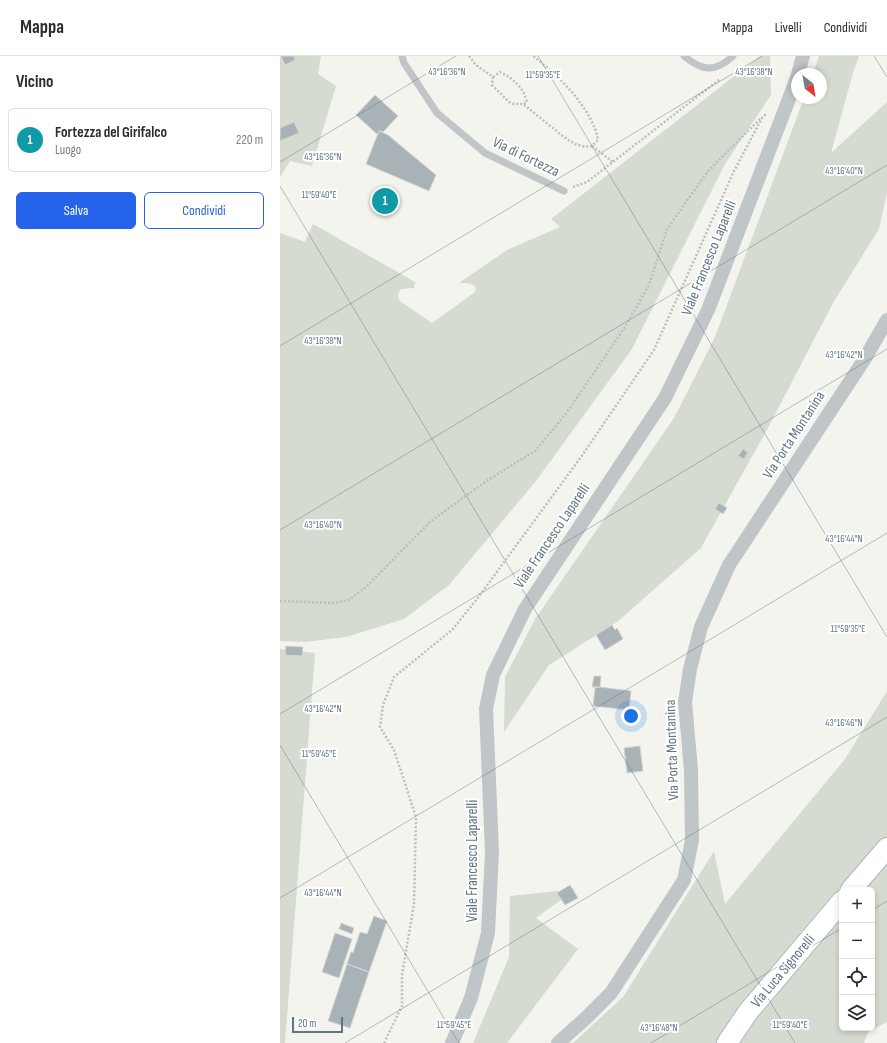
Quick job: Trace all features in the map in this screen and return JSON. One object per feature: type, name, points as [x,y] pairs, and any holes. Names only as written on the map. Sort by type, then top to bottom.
[{"type":"main road","points":[[854,887],[887,848]]},
{"type":"main road","name":"Via Luca Signorelli","points":[[727,1043],[748,1012],[839,905]]},
{"type":"street","points":[[800,68],[803,56]]},
{"type":"street","name":"Viale Francesco Laparelli","points":[[452,1043],[471,998],[488,933],[492,852],[486,709],[493,675],[524,609],[665,398],[708,310],[791,94]]},
{"type":"street","name":"Via Porta Montanina","points":[[558,1043],[587,1017],[611,992],[684,880],[692,840],[691,770],[686,702],[690,669],[701,627],[729,565],[860,366],[887,320]]},
{"type":"lane","name":"Via di Fortezza","points":[[402,56],[404,63],[437,113],[485,153],[564,190]]},
{"type":"lane","points":[[684,56],[706,69],[718,66],[728,61],[733,56]]},
{"type":"path","points":[[469,56],[476,65],[493,77]]},
{"type":"path","points":[[523,104],[527,102],[525,93],[517,84],[508,76],[500,72],[493,77],[492,85],[509,102],[514,104],[523,104],[575,144],[585,147],[592,146],[598,140],[596,130],[584,108],[572,92],[559,77],[533,56]]},
{"type":"path","points":[[564,190],[587,182],[722,77]]},
{"type":"path","points":[[280,601],[333,602],[349,600],[366,587],[431,521],[488,480],[535,451],[565,415],[625,328],[649,285],[667,229],[708,170],[766,113]]},
{"type":"path","points":[[384,1043],[402,1006],[402,976],[414,904],[416,817],[394,750],[380,727],[383,705],[394,677],[452,630],[477,599],[581,457],[654,350],[734,171],[762,118]]},
{"type":"path","points":[[592,146],[613,162]]},
{"type":"shaded area","points":[[280,56],[321,56],[318,74],[336,86],[312,166],[290,161],[280,177]]},
{"type":"shaded area","points":[[760,56],[770,56],[771,95],[725,164],[632,349],[536,481],[449,585],[404,619],[346,637],[305,642],[280,641],[280,233],[305,242],[313,224],[415,282],[414,288],[401,289],[398,295],[399,299],[432,323],[475,292],[476,288],[472,285],[468,283],[459,283],[507,250],[560,227],[551,219]]},
{"type":"shaded area","points":[[819,56],[859,56],[831,153],[887,102],[887,193],[879,229],[833,303],[769,426],[701,548],[617,622],[549,665],[504,732],[505,677],[535,619],[674,418],[715,337],[802,104],[827,104],[827,68],[815,68]]},
{"type":"shaded area","points":[[280,649],[315,653],[285,1043],[280,1043]]},
{"type":"shaded area","points":[[887,691],[887,1022],[875,1028],[875,887],[839,887],[839,1031],[870,1031],[868,1032],[864,1043],[573,1043],[623,997],[714,851],[725,904],[845,759]]},
{"type":"shaded area","points":[[576,889],[536,918],[578,949],[507,1043],[473,1043],[509,957],[510,896]]},
{"type":"building","points":[[281,56],[294,56],[295,60],[285,65]]},
{"type":"building","points":[[375,95],[398,116],[383,132],[379,131],[378,135],[356,115]]},
{"type":"building","points":[[294,122],[299,133],[280,141],[280,128]]},
{"type":"building","points":[[379,131],[388,135],[436,175],[429,191],[366,164]]},
{"type":"building","points":[[743,449],[748,452],[744,459],[738,456]]},
{"type":"building","points":[[719,503],[727,508],[723,514],[715,509]]},
{"type":"building","points":[[612,625],[615,630],[617,628],[623,639],[605,650],[596,635]]},
{"type":"building","points":[[286,646],[303,647],[302,656],[285,655]]},
{"type":"building","points":[[594,676],[601,676],[600,687],[592,687]]},
{"type":"building","points":[[600,687],[631,691],[629,710],[593,706],[595,688]]},
{"type":"building","points":[[640,746],[643,771],[627,773],[624,748]]},
{"type":"building","points":[[570,885],[578,898],[565,905],[557,893]]},
{"type":"building","points":[[374,916],[387,921],[369,972],[347,964],[351,952],[353,953],[360,932],[367,934]]},
{"type":"building","points":[[341,923],[354,928],[352,934],[339,929]]},
{"type":"building","points":[[335,933],[352,939],[339,978],[322,972]]},
{"type":"building","points":[[347,964],[369,972],[350,1028],[328,1021]]},
{"type":"place","name":"Fortezza del Girifalco","points":[[385,201]]}]
